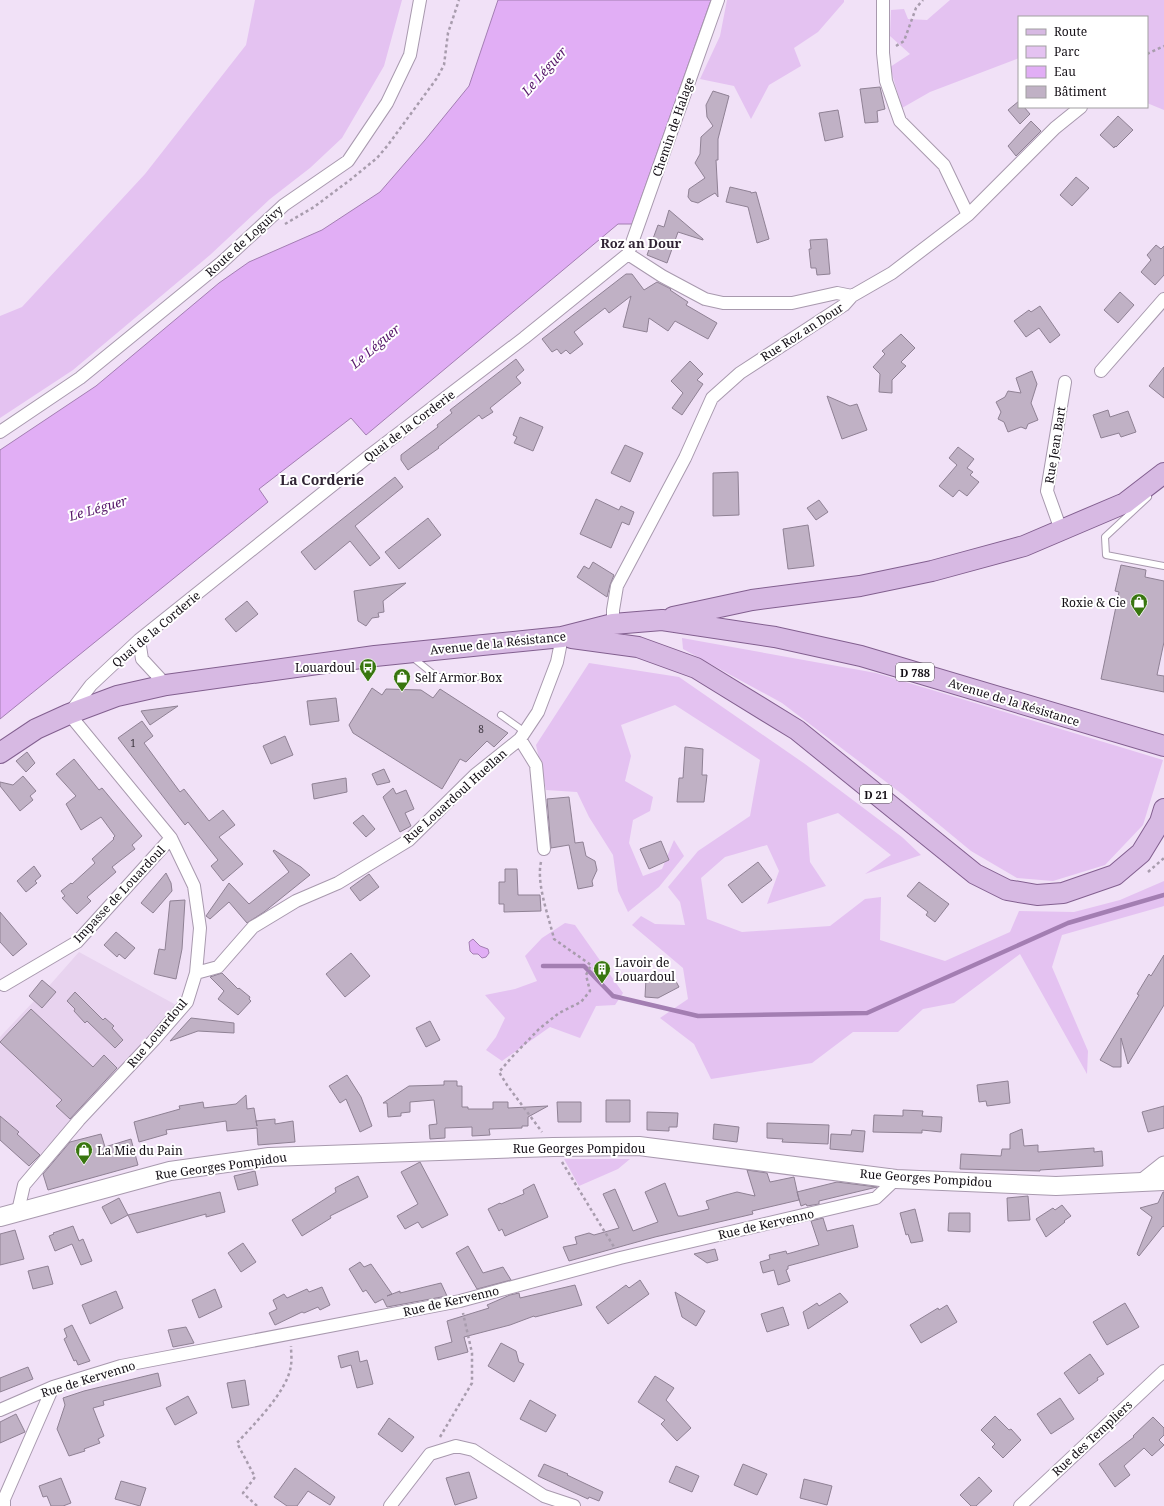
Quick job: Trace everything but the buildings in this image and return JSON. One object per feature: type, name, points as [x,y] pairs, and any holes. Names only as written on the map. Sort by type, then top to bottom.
[{"type":"main road","points":[[662,620],[752,600],[860,586],[932,571],[1024,546],[1124,503],[1164,473]]},
{"type":"main road","name":"Avenue de la Résistance","points":[[0,753],[36,729],[69,714],[117,696],[166,685],[406,653],[562,637],[613,624],[662,620],[775,637],[861,656],[1164,746]]},
{"type":"main road","name":"D 21","points":[[562,637],[638,647],[696,668],[797,730],[975,874],[1007,890],[1037,895],[1063,893],[1115,875],[1141,853],[1160,822],[1164,809]]},
{"type":"main road","name":"Rue Georges Pompidou","points":[[0,1217],[170,1171],[269,1156],[553,1147],[639,1146],[896,1179],[1056,1186],[1164,1181]]},
{"type":"street","name":"Route de Loguivy","points":[[0,432],[80,378],[221,263],[284,205],[348,161],[387,103],[410,55],[420,0]]},
{"type":"street","name":"Chemin de Halage","points":[[628,254],[718,0]]},
{"type":"street","points":[[883,0],[883,52],[886,81],[900,122],[944,165],[968,215]]},
{"type":"street","name":"Rue Roz an Dour","points":[[613,624],[613,610],[617,586],[685,458],[712,398],[740,373],[844,305],[852,296],[892,273],[968,215],[1055,128],[1080,108]]},
{"type":"street","points":[[628,254],[662,276],[705,299],[723,303],[792,303],[837,293],[852,296]]},
{"type":"street","name":"Quai de la Corderie","points":[[69,714],[91,685],[139,640],[369,456],[524,338],[628,254]]},
{"type":"street","points":[[1101,371],[1164,299]]},
{"type":"street","name":"Rue Jean Bart","points":[[1061,530],[1047,492],[1065,382]]},
{"type":"street","name":"Rue Louardoul Huellan","points":[[196,973],[218,967],[253,927],[296,901],[338,883],[409,840],[475,775],[522,736],[538,712],[557,662],[562,637]]},
{"type":"street","points":[[139,640],[142,659],[166,685]]},
{"type":"street","name":"Rue Louardoul","points":[[18,1211],[24,1184],[79,1120],[154,1040],[187,1002],[196,973],[200,928],[194,886],[171,838],[69,714]]},
{"type":"street","points":[[522,736],[536,765],[544,849]]},
{"type":"street","name":"Impasse de Louardoul","points":[[4,985],[77,942],[171,838]]},
{"type":"street","points":[[1140,1182],[1164,1164]]},
{"type":"street","name":"Rue de Kervenno","points":[[0,1410],[53,1387],[121,1366],[460,1301],[620,1258],[876,1198],[896,1179]]},
{"type":"street","name":"Rue des Templiers","points":[[1020,1506],[1163,1375]]},
{"type":"street","points":[[4,1506],[4,1499],[53,1387]]},
{"type":"street","points":[[390,1506],[430,1454],[456,1446],[473,1450],[544,1496],[574,1506]]},
{"type":"lane","points":[[1153,492],[1105,537],[1106,555],[1164,566]]},
{"type":"lane","points":[[406,653],[437,677],[478,677]]},
{"type":"lane","points":[[501,715],[522,736]]},
{"type":"path","points":[[904,41],[916,8],[923,0]]},
{"type":"path","points":[[1148,54],[1164,46]]},
{"type":"path","points":[[544,849],[539,868],[541,886],[554,939],[591,965],[586,975],[590,992],[581,1002],[559,1013],[539,1029],[499,1072],[507,1086],[553,1147],[620,1258]]},
{"type":"path","points":[[430,1454],[472,1383],[472,1353],[460,1301]]},
{"type":"path","points":[[257,1506],[243,1493],[255,1477],[236,1443],[266,1411],[285,1384],[292,1366],[290,1334]]},
{"type":"shaded area","points":[[79,952],[178,1006],[29,1166],[0,1141],[0,1037],[34,1001],[29,996],[42,980],[49,986]]},
{"type":"green space","points":[[255,0],[402,0],[384,66],[342,138],[310,168],[270,199],[210,255],[73,370],[0,418],[0,316],[22,307],[145,174],[246,45]]},
{"type":"green space","points":[[727,0],[844,0],[844,2],[818,32],[794,48],[801,66],[769,85],[751,119],[734,86],[700,79],[720,36]]},
{"type":"green space","points":[[950,0],[1164,0],[1164,110],[1148,103],[1148,16],[1018,16],[1018,58],[930,92],[902,108],[890,67],[910,54],[890,36],[891,10],[904,9],[908,19],[927,20]]},
{"type":"green space","points":[[682,638],[876,673],[1163,760],[1143,825],[1105,865],[1053,881],[1017,878],[971,851],[902,794],[782,703],[683,649]]},
{"type":"green space","points":[[589,663],[679,677],[805,764],[902,837],[921,855],[865,874],[891,855],[838,813],[807,823],[810,862],[826,886],[767,904],[779,871],[767,845],[725,857],[701,878],[707,919],[742,932],[830,926],[865,899],[881,897],[880,940],[945,961],[1010,932],[1019,911],[1074,912],[1120,900],[1164,881],[1164,906],[1062,935],[1052,967],[1088,1051],[1087,1074],[1020,954],[954,1003],[923,1009],[898,1032],[853,1032],[812,1063],[711,1079],[694,1044],[660,1018],[688,999],[683,968],[632,925],[641,916],[655,924],[685,925],[680,902],[668,887],[698,851],[750,816],[760,760],[675,705],[621,725],[631,756],[625,781],[653,797],[650,811],[633,820],[629,843],[643,876],[662,869],[674,840],[684,856],[659,887],[628,912],[618,891],[613,855],[589,817],[577,792],[546,790],[536,745]]},
{"type":"green space","points":[[565,923],[575,925],[623,993],[615,1005],[596,1006],[580,1038],[550,1027],[502,1061],[486,1050],[496,1037],[505,1018],[485,995],[515,989],[537,981],[525,956],[542,938]]},
{"type":"green space","points":[[564,1159],[630,1159],[618,1169],[579,1186]]},
{"type":"water","name":"Le Léguer","points":[[498,0],[711,0],[632,224],[618,224],[366,435],[351,418],[259,489],[268,502],[0,719],[0,450],[96,386],[219,283],[249,262],[322,230],[380,192],[469,86]]},
{"type":"water","points":[[473,939],[480,946],[488,949],[489,953],[486,957],[482,958],[478,954],[473,954],[470,951],[469,942]]},
{"type":"waterway","points":[[543,966],[584,966],[613,996],[698,1016],[867,1013],[1068,923],[1164,895]]},
{"type":"place","name":"Roxie & Cie","points":[[1139,617]]},
{"type":"place","name":"Louardoul","points":[[368,682]]},
{"type":"place","name":"Self Armor Box","points":[[402,692]]},
{"type":"place","name":"Lavoir de Louardoul","points":[[602,984]]},
{"type":"place","name":"La Mie du Pain","points":[[84,1165]]},
{"type":"district","name":"Roz an Dour","points":[[641,243]]},
{"type":"district","name":"La Corderie","points":[[322,479]]}]
